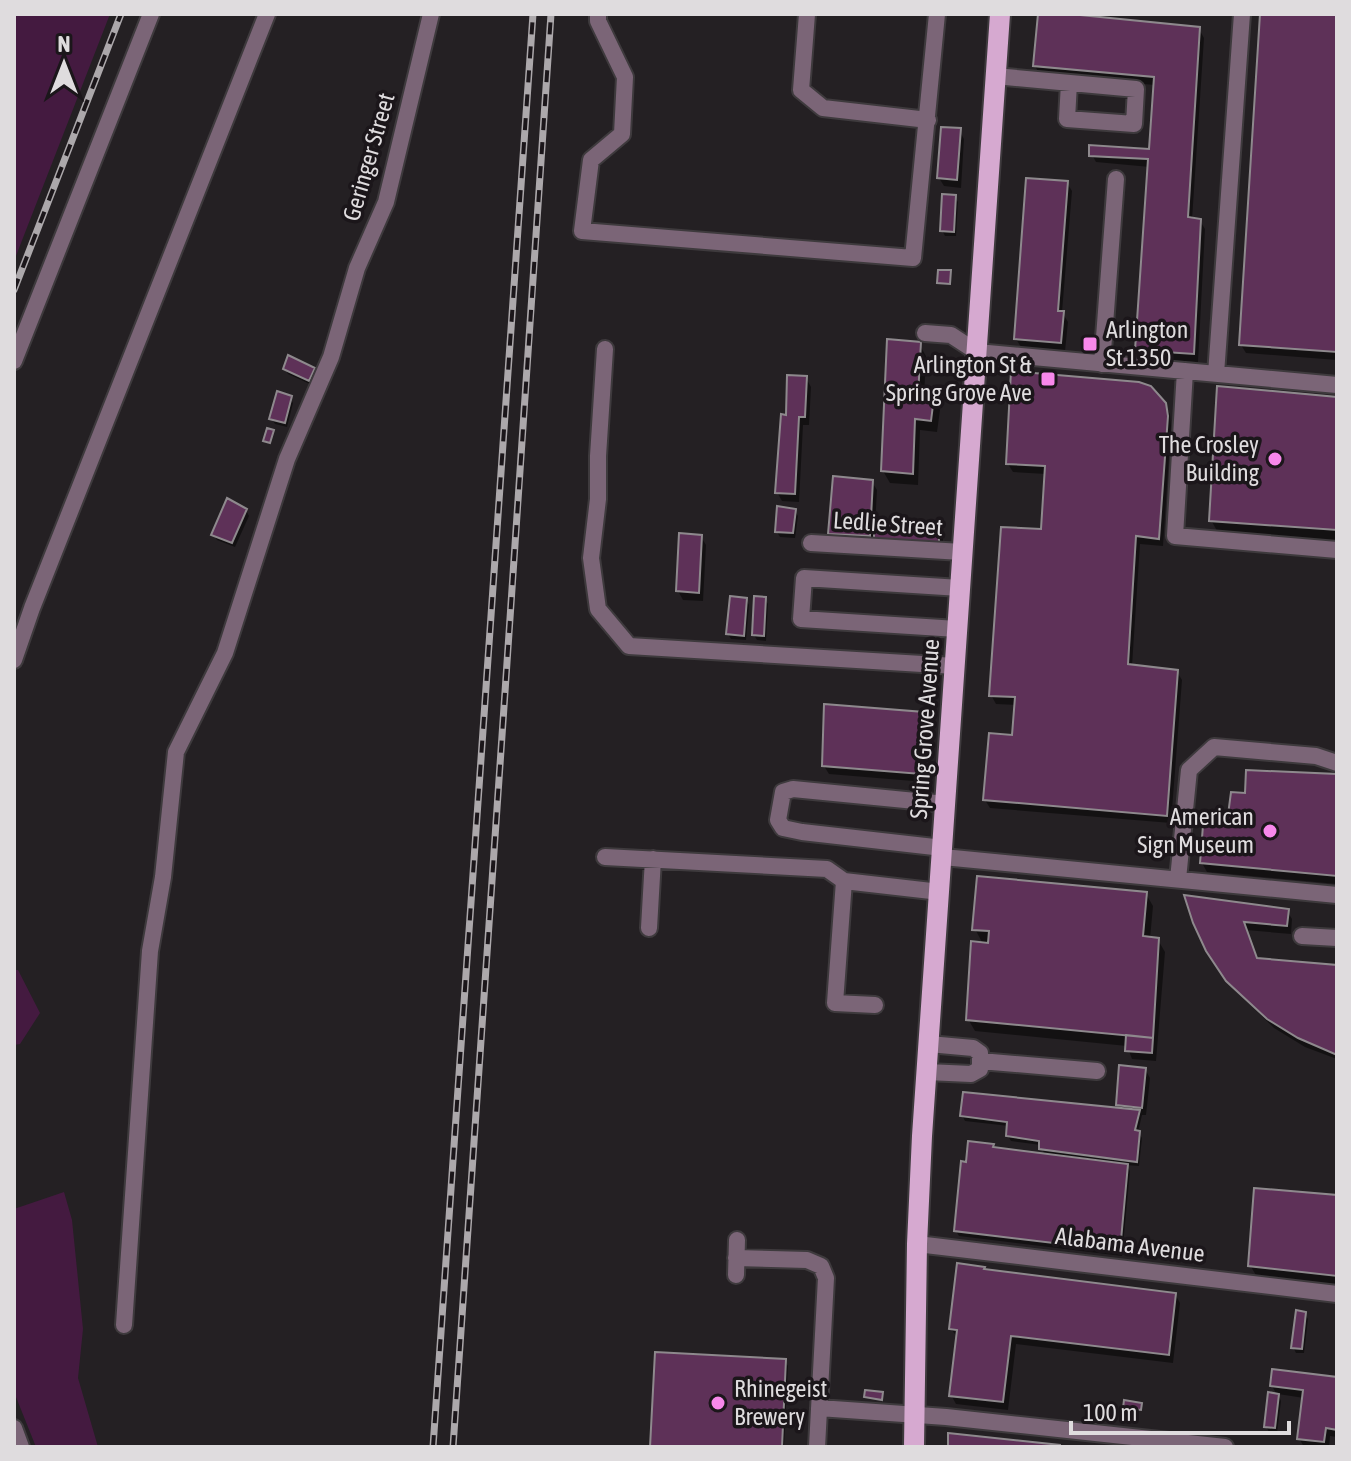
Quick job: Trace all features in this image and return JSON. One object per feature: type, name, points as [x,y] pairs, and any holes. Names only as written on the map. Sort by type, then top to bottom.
[{"type":"main road","name":"Spring Grove Avenue","points":[[914,1447],[917,1244],[927,1072],[1000,14]]},
{"type":"street","points":[[14,361],[151,14]]},
{"type":"street","points":[[14,660],[267,14]]},
{"type":"street","name":"Geringer Street","points":[[124,1325],[150,951],[163,877],[176,752],[225,653],[287,459],[331,357],[357,268],[386,202],[431,14]]},
{"type":"street","points":[[598,14],[598,21],[625,77],[622,134],[591,160],[582,231],[913,258],[937,14]]},
{"type":"street","points":[[807,14],[801,90],[823,108],[928,120]]},
{"type":"street","points":[[1216,374],[1242,14]]},
{"type":"street","points":[[995,76],[1136,89],[1134,124],[1067,119],[1069,83]]},
{"type":"street","points":[[1102,364],[1116,179]]},
{"type":"street","points":[[925,333],[951,335],[977,352],[1337,385]]},
{"type":"street","points":[[605,349],[598,499],[591,558],[598,609],[629,646],[955,666]]},
{"type":"street","points":[[1185,371],[1175,536],[1337,550]]},
{"type":"street","name":"Ledlie Street","points":[[811,543],[962,552]]},
{"type":"street","points":[[957,629],[801,619],[804,578],[960,588]]},
{"type":"street","points":[[1178,879],[1189,770],[1214,747],[1316,756],[1337,763]]},
{"type":"street","points":[[946,804],[793,789],[783,792],[778,820],[783,828],[802,832],[943,853],[1337,895]]},
{"type":"street","points":[[605,857],[827,869],[844,881],[940,892]]},
{"type":"street","points":[[649,928],[653,859]]},
{"type":"street","points":[[844,881],[835,1003],[875,1005]]},
{"type":"street","points":[[1302,936],[1337,938]]},
{"type":"street","points":[[927,1072],[971,1074],[980,1069],[980,1053],[973,1048],[929,1044]]},
{"type":"street","points":[[980,1061],[1097,1071]]},
{"type":"street","points":[[737,1240],[736,1266],[807,1260],[821,1266],[826,1278],[817,1447]]},
{"type":"street","name":"Alabama Avenue","points":[[917,1244],[1337,1294]]},
{"type":"street","points":[[819,1408],[915,1414],[1225,1447]]},
{"type":"street","points":[[14,1428],[21,1447]]},
{"type":"shaded area","points":[[14,14],[110,14],[14,261]]},
{"type":"shaded area","points":[[14,970],[18,970],[40,1013],[20,1044],[14,1045]]},
{"type":"shaded area","points":[[64,1192],[72,1220],[83,1329],[78,1378],[98,1447],[36,1447],[14,1392],[14,1209]]},
{"type":"building","points":[[1038,14],[1070,14],[1200,27],[1188,217],[1201,219],[1194,354],[1135,350],[1148,159],[1089,156],[1089,145],[1149,149],[1154,77],[1033,66]]},
{"type":"building","points":[[1260,14],[1337,14],[1337,352],[1239,345]]},
{"type":"building","points":[[941,127],[961,128],[957,180],[937,178]]},
{"type":"building","points":[[1026,178],[1068,181],[1058,311],[1064,311],[1061,343],[1014,339]]},
{"type":"building","points":[[942,194],[956,195],[954,232],[940,231]]},
{"type":"building","points":[[938,270],[951,270],[950,284],[937,283]]},
{"type":"building","points":[[887,339],[921,342],[918,396],[934,397],[931,421],[915,419],[913,474],[881,471]]},
{"type":"building","points":[[288,355],[315,368],[309,381],[283,369]]},
{"type":"building","points":[[1011,371],[1139,382],[1151,386],[1166,403],[1168,416],[1159,539],[1136,536],[1128,664],[1178,670],[1167,816],[983,800],[989,733],[1012,735],[1015,697],[989,696],[1001,527],[1041,529],[1045,466],[1006,464]]},
{"type":"building","points":[[787,375],[807,376],[805,417],[799,417],[795,494],[775,493],[781,414],[786,415]]},
{"type":"building","name":"The Crosley Building","points":[[1217,386],[1337,397],[1337,530],[1209,521]]},
{"type":"building","points":[[277,391],[292,396],[285,423],[269,419]]},
{"type":"building","points":[[267,428],[274,430],[270,443],[263,441]]},
{"type":"building","points":[[833,476],[873,480],[870,536],[828,534]]},
{"type":"building","points":[[227,498],[247,509],[232,543],[211,535]]},
{"type":"building","points":[[777,506],[796,509],[793,533],[775,532]]},
{"type":"building","points":[[874,524],[939,527],[939,544],[874,540]]},
{"type":"building","points":[[679,533],[702,535],[699,593],[676,591]]},
{"type":"building","points":[[730,596],[747,598],[744,636],[726,634]]},
{"type":"building","points":[[754,596],[766,597],[764,636],[752,635]]},
{"type":"building","points":[[824,704],[924,712],[921,774],[822,766]]},
{"type":"building","points":[[1246,770],[1337,774],[1337,876],[1200,863],[1204,813],[1228,815],[1231,792],[1245,793]]},
{"type":"building","points":[[977,876],[1147,892],[1143,936],[1159,938],[1153,1038],[966,1020],[971,941],[988,943],[989,931],[972,930]]},
{"type":"building","points":[[1184,895],[1289,909],[1287,926],[1244,922],[1257,958],[1337,965],[1337,1055],[1298,1038],[1267,1019],[1226,981],[1206,951]]},
{"type":"building","points":[[1126,1035],[1153,1038],[1152,1053],[1125,1051]]},
{"type":"building","points":[[1119,1065],[1146,1068],[1142,1108],[1116,1105]]},
{"type":"building","points":[[963,1092],[1140,1110],[1135,1130],[1140,1131],[1137,1162],[1039,1149],[1039,1141],[1006,1136],[1007,1122],[960,1116]]},
{"type":"building","points":[[968,1141],[1128,1164],[1120,1251],[954,1231],[961,1161],[966,1162]]},
{"type":"building","points":[[1254,1188],[1337,1195],[1337,1276],[1248,1266]]},
{"type":"building","points":[[957,1263],[1176,1293],[1169,1355],[1011,1336],[1003,1402],[949,1396],[957,1330],[949,1329]]},
{"type":"building","points":[[1296,1310],[1306,1312],[1302,1349],[1291,1348]]},
{"type":"building","name":"Rhinegeist Brewery","points":[[655,1352],[786,1359],[782,1447],[650,1447]]},
{"type":"building","points":[[1272,1369],[1337,1377],[1337,1430],[1326,1428],[1324,1442],[1297,1439],[1303,1390],[1270,1386]]},
{"type":"building","points":[[865,1390],[883,1392],[882,1400],[864,1397]]},
{"type":"building","points":[[1268,1392],[1279,1394],[1275,1428],[1264,1427]]},
{"type":"building","points":[[1124,1400],[1142,1403],[1141,1410],[1123,1408]]},
{"type":"building","points":[[948,1433],[1060,1445],[1060,1447],[948,1447]]},
{"type":"railway","points":[[14,290],[121,14]]},
{"type":"railway","points":[[433,1447],[533,14]]},
{"type":"railway","points":[[453,1447],[551,14]]},
{"type":"place","name":"Arlington St 1350","points":[[1090,344]]},
{"type":"place","name":"Arlington St & Spring Grove Ave","points":[[1048,379]]},
{"type":"place","name":"The Crosley Building","points":[[1275,459]]},
{"type":"place","name":"American Sign Museum","points":[[1270,831]]},
{"type":"place","name":"Rhinegeist Brewery","points":[[718,1403]]}]
